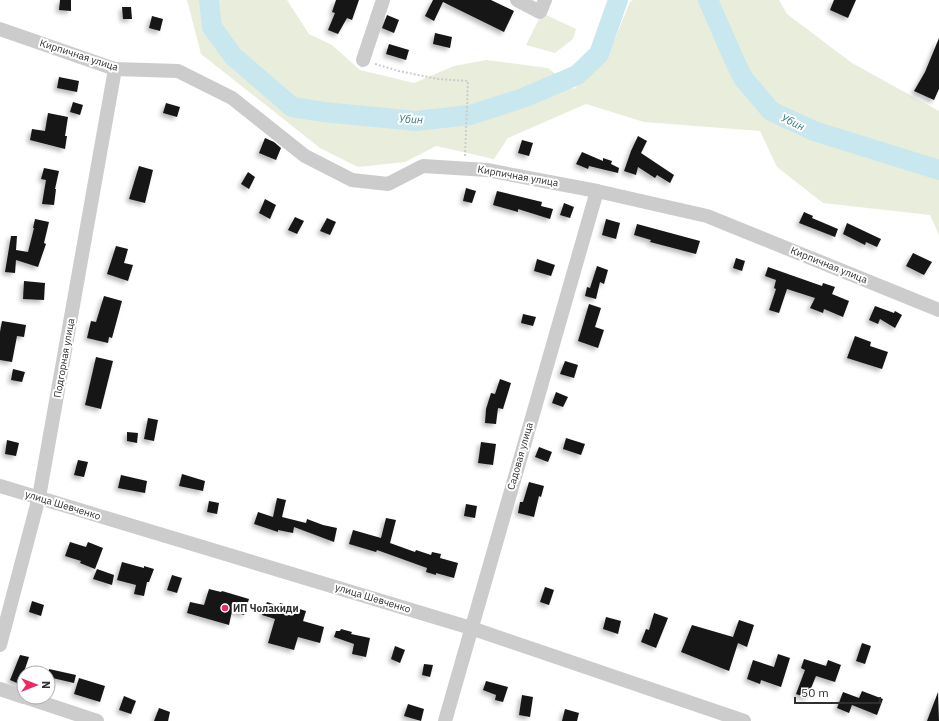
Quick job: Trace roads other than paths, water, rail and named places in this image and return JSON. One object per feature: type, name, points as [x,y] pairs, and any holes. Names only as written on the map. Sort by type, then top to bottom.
[{"type":"street","points":[[363,60],[383,0]]},
{"type":"street","points":[[516,0],[540,12],[545,0]]},
{"type":"street","name":"Кирпичная улица","points":[[0,29],[115,69],[178,71],[232,98],[305,156],[352,180],[388,184],[423,166],[487,170],[597,190],[707,216],[939,310]]},
{"type":"street","name":"Подгорная улица","points":[[0,645],[39,497],[115,69]]},
{"type":"street","name":"Садовая улица","points":[[445,721],[597,190]]},
{"type":"street","name":"улица Шевченко","points":[[0,486],[471,628],[744,721]]},
{"type":"street","points":[[0,689],[16,694]]},
{"type":"street","points":[[49,705],[97,721]]},
{"type":"waterway","name":"Убин","points":[[209,0],[212,27],[233,56],[292,107],[324,112],[416,121],[470,115],[523,98],[577,75],[599,54],[618,0]]},
{"type":"waterway","name":"Убин","points":[[708,0],[743,78],[771,111],[814,131],[939,170]]},
{"type":"place","name":"ИП Чолакиди","points":[[225,608]]}]
